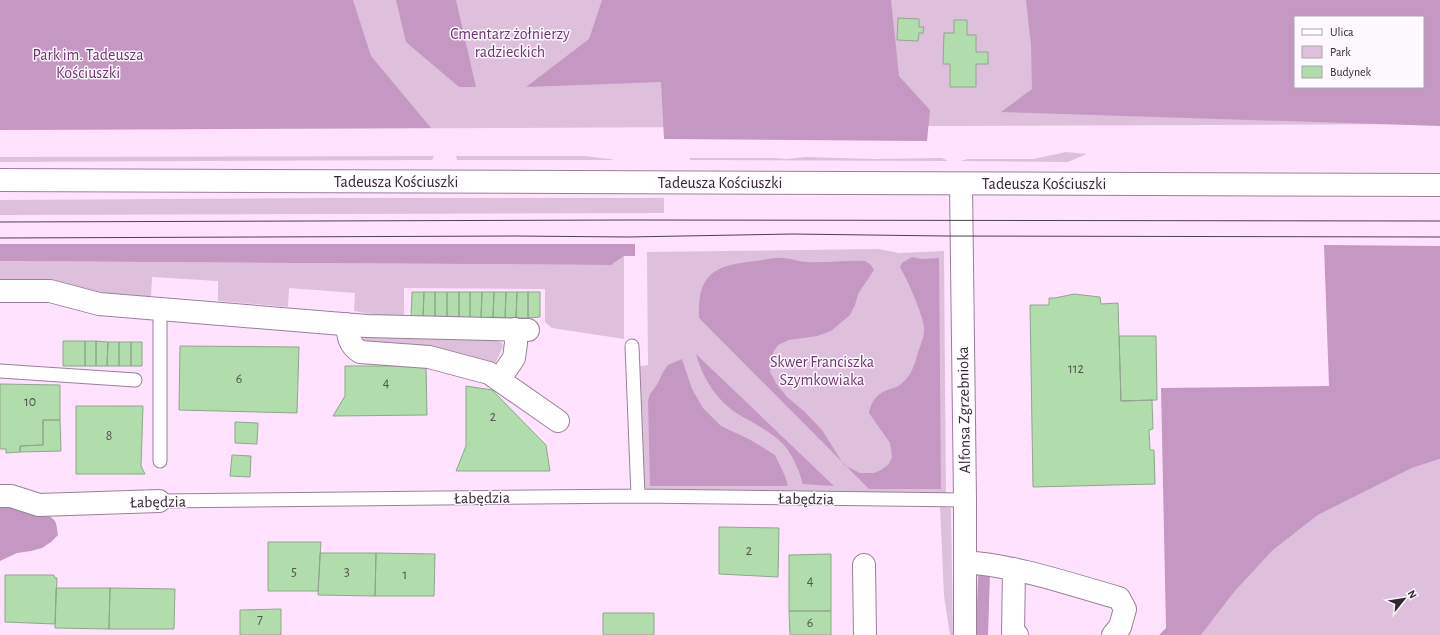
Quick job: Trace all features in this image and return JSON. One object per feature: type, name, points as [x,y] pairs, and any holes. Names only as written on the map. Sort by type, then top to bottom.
[{"type":"street","name":"Tadeusza Kościuszki","points":[[0,180],[1440,185]]},
{"type":"street","name":"Alfonsa Zgrzebnioka","points":[[961,184],[965,635]]},
{"type":"street","points":[[0,291],[50,291],[99,304],[367,326],[522,329],[516,343],[514,358],[499,380]]},
{"type":"street","points":[[347,324],[348,338],[354,348],[360,352],[429,357],[488,373],[558,421]]},
{"type":"street","name":"Łabędzia","points":[[0,496],[11,496],[39,505],[159,501]]},
{"type":"street","points":[[965,562],[1014,569],[1119,598],[1126,609],[1120,627],[1114,635]]},
{"type":"street","points":[[864,564],[865,635]]},
{"type":"street","points":[[1014,569],[1013,632],[1017,635]]},
{"type":"lane","points":[[160,309],[160,461]]},
{"type":"lane","points":[[632,346],[638,496]]},
{"type":"lane","points":[[0,371],[135,380]]},
{"type":"lane","name":"Łabędzia","points":[[159,501],[638,496],[965,500]]},
{"type":"green space","name":"Park im. Tadeusza Kościuszki","points":[[0,0],[1440,0],[1440,124],[0,130]]},
{"type":"green space","points":[[0,0],[353,0],[371,56],[431,128],[0,130]]},
{"type":"green space","points":[[396,0],[456,0],[476,87],[459,87],[406,42]]},
{"type":"green space","points":[[602,0],[891,0],[899,76],[930,110],[927,141],[664,139],[661,82],[526,87],[589,39]]},
{"type":"green space","points":[[1026,0],[1440,0],[1440,126],[1001,112],[1032,89],[1031,45]]},
{"type":"green space","points":[[1066,152],[1087,154],[1068,162],[960,161],[968,159],[1033,159]]},
{"type":"green space","points":[[434,156],[432,160],[0,162],[0,157]]},
{"type":"green space","points":[[456,156],[584,156],[614,160],[457,160]]},
{"type":"green space","points":[[805,157],[874,159],[942,158],[948,161],[690,160],[690,158],[787,159]]},
{"type":"green space","points":[[664,198],[664,213],[0,215],[0,200]]},
{"type":"green space","points":[[0,244],[635,244],[635,256],[624,256],[611,265],[0,261]]},
{"type":"green space","points":[[1324,245],[1440,246],[1440,459],[1412,468],[1318,515],[1273,550],[1235,591],[1201,635],[1159,635],[1166,628],[1161,388],[1329,386]]},
{"type":"green space","name":"Skwer Franciszka Szymkowiaka","points":[[879,249],[899,253],[944,251],[946,495],[643,492],[640,366],[648,365],[647,252]]},
{"type":"green space","points":[[624,256],[624,339],[552,328],[545,322],[545,289],[404,288],[404,320],[354,311],[355,293],[289,288],[288,307],[218,301],[218,281],[152,277],[151,297],[104,293],[72,287],[0,280],[0,261],[611,265]]},
{"type":"green space","points":[[912,257],[921,259],[939,258],[941,489],[869,489],[846,466],[860,473],[874,473],[889,464],[892,457],[890,443],[869,413],[871,404],[879,395],[900,385],[909,375],[924,332],[924,326],[919,309],[900,267],[902,263]]},
{"type":"green space","points":[[776,258],[786,258],[807,262],[865,261],[871,265],[874,270],[858,294],[850,315],[831,331],[817,336],[789,340],[778,345],[774,351],[770,363],[770,372],[778,386],[787,397],[805,412],[822,430],[842,462],[699,318],[701,291],[705,281],[711,274],[730,265]]},
{"type":"green space","points":[[366,336],[493,339],[501,342],[503,346],[496,362],[491,365],[364,342],[363,339]]},
{"type":"green space","points":[[696,354],[834,486],[803,484],[795,463],[784,445],[768,432],[730,409],[723,402],[706,380]]},
{"type":"green space","points":[[682,359],[692,389],[703,408],[721,426],[749,439],[775,455],[788,486],[650,486],[648,401],[650,394],[668,365]]},
{"type":"green space","points":[[1440,459],[1440,635],[1201,635],[1235,591],[1273,550],[1318,515],[1412,468]]},
{"type":"green space","points":[[0,507],[28,510],[44,514],[56,523],[58,535],[42,548],[17,553],[0,561]]},
{"type":"green space","points":[[940,507],[951,508],[953,635],[950,635],[944,596]]},
{"type":"green space","points":[[978,574],[990,574],[988,635],[976,635]]},
{"type":"building","points":[[898,18],[919,19],[919,27],[924,27],[923,33],[919,33],[918,41],[897,40]]},
{"type":"building","points":[[954,20],[967,20],[967,35],[976,35],[976,52],[988,52],[988,64],[976,64],[976,87],[950,87],[950,64],[943,64],[944,33],[954,33]]},
{"type":"building","points":[[412,292],[424,292],[423,317],[411,317]]},
{"type":"building","points":[[424,292],[435,292],[435,317],[423,317]]},
{"type":"building","points":[[435,292],[447,292],[447,317],[435,317]]},
{"type":"building","points":[[447,292],[459,292],[459,317],[447,317]]},
{"type":"building","points":[[459,292],[470,292],[470,318],[459,317]]},
{"type":"building","points":[[470,292],[482,292],[481,318],[470,318]]},
{"type":"building","points":[[482,292],[494,292],[493,317],[481,318]]},
{"type":"building","points":[[494,292],[506,292],[505,318],[493,317]]},
{"type":"building","points":[[506,292],[517,292],[516,318],[505,318]]},
{"type":"building","points":[[517,292],[528,292],[528,318],[516,318]]},
{"type":"building","points":[[528,292],[540,292],[540,317],[528,318]]},
{"type":"building","points":[[1074,294],[1100,297],[1101,304],[1118,303],[1121,401],[1152,400],[1153,429],[1149,430],[1150,450],[1154,450],[1155,484],[1033,487],[1030,305],[1049,305],[1049,298]]},
{"type":"building","points":[[1119,336],[1156,336],[1157,400],[1121,401]]},
{"type":"building","points":[[63,341],[85,341],[85,366],[63,366]]},
{"type":"building","points":[[85,341],[96,341],[96,366],[85,366]]},
{"type":"building","points":[[96,341],[108,342],[107,366],[96,366]]},
{"type":"building","points":[[108,342],[119,342],[119,366],[107,366]]},
{"type":"building","points":[[119,342],[131,342],[131,366],[119,366]]},
{"type":"building","points":[[131,342],[142,342],[142,366],[131,366]]},
{"type":"building","points":[[180,346],[299,347],[297,413],[179,410]]},
{"type":"building","points":[[345,366],[418,366],[426,368],[427,415],[333,416],[345,396]]},
{"type":"building","points":[[0,384],[60,385],[60,420],[43,420],[43,445],[20,446],[20,452],[6,453],[6,449],[0,449]]},
{"type":"building","points":[[466,386],[492,390],[546,445],[550,471],[456,471],[466,446]]},
{"type":"building","points":[[76,406],[143,406],[141,466],[145,474],[76,474]]},
{"type":"building","points":[[43,420],[60,420],[61,451],[20,452],[20,446],[43,445]]},
{"type":"building","points":[[235,422],[258,423],[257,444],[235,443]]},
{"type":"building","points":[[232,455],[251,456],[250,477],[230,476]]},
{"type":"building","points":[[719,527],[779,528],[778,577],[719,574]]},
{"type":"building","points":[[268,542],[321,542],[318,591],[268,591]]},
{"type":"building","points":[[320,553],[376,553],[375,596],[318,595]]},
{"type":"building","points":[[376,553],[435,554],[434,596],[375,596]]},
{"type":"building","points":[[831,554],[831,611],[789,611],[789,555]]},
{"type":"building","points":[[5,575],[54,575],[55,578],[57,578],[55,624],[5,622]]},
{"type":"building","points":[[56,588],[110,588],[109,629],[55,628]]},
{"type":"building","points":[[110,588],[175,589],[174,629],[109,629]]},
{"type":"building","points":[[281,609],[281,635],[240,635],[240,610]]},
{"type":"building","points":[[789,611],[831,611],[831,635],[790,635]]},
{"type":"building","points":[[603,613],[654,613],[654,635],[603,635]]},
{"type":"tram line","points":[[0,222],[628,220],[1440,221]]},
{"type":"tram line","points":[[0,238],[628,237],[793,234],[945,236],[1440,237]]},
{"type":"park label","name":"Cmentarz żołnierzy radzieckich","points":[[510,43]]}]
